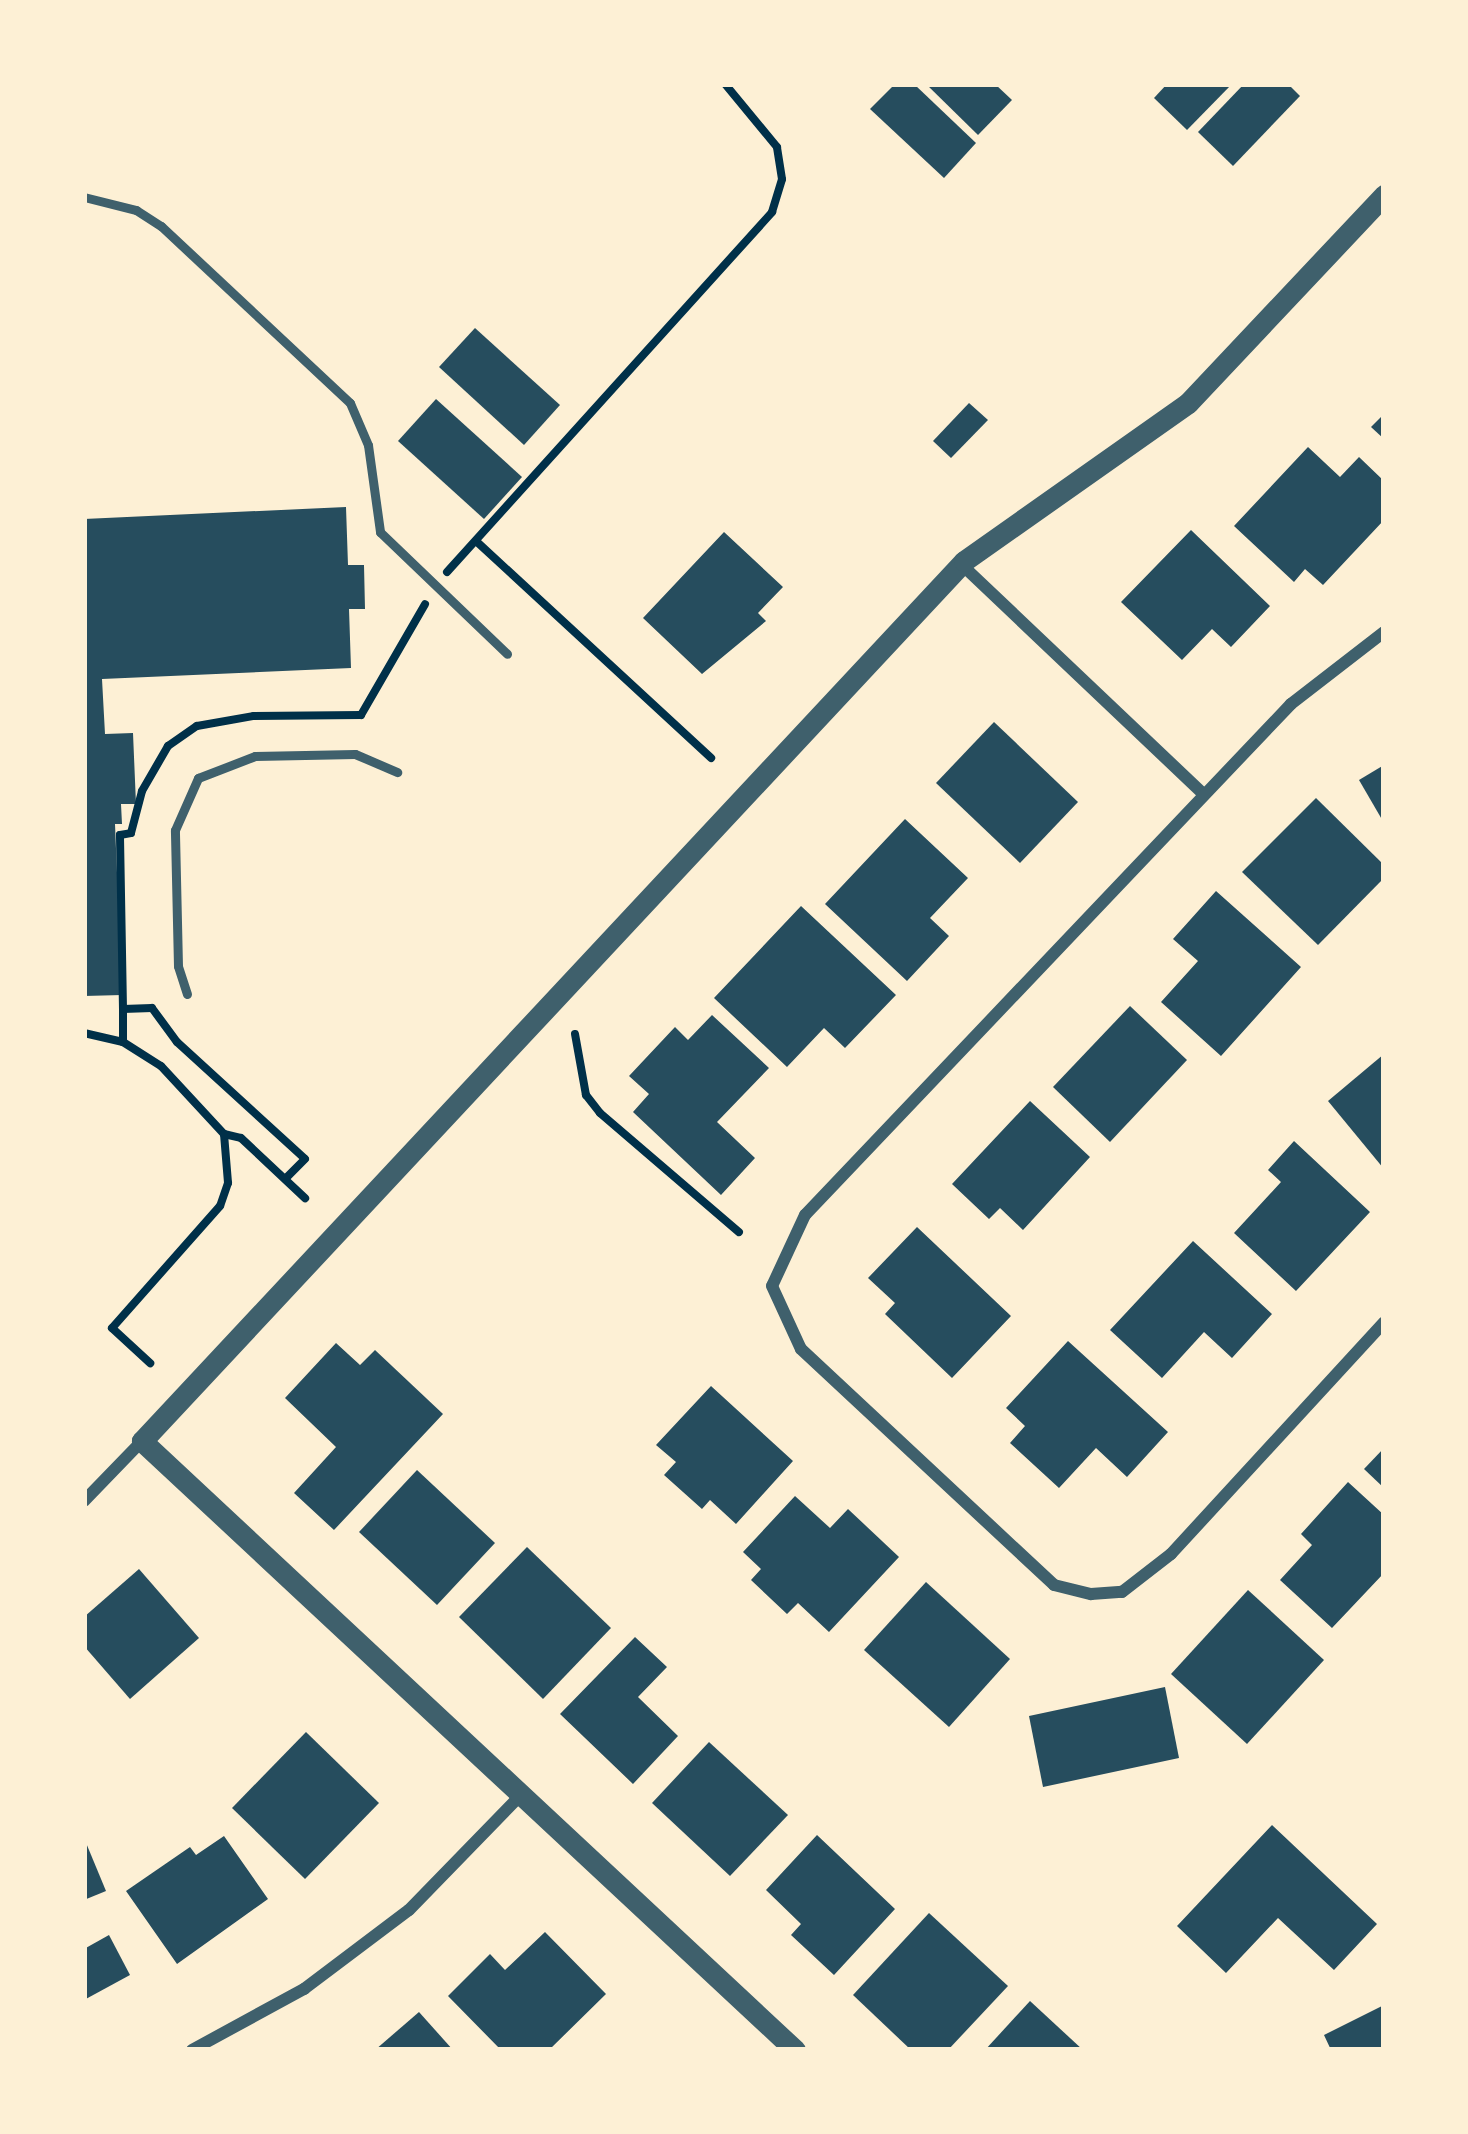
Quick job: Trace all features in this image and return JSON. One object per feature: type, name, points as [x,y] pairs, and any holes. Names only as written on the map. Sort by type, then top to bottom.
[{"type":"street","points":[[84,1501],[961,564],[1188,403],[1384,196]]},
{"type":"street","points":[[961,564],[1204,795]]},
{"type":"street","points":[[1384,632],[1291,704],[805,1215],[783,1248],[772,1286],[801,1348],[1054,1586],[1122,1592],[1171,1554],[1384,1322]]},
{"type":"street","points":[[142,1441],[795,2050]]},
{"type":"street","points":[[192,2050],[304,1990],[410,1910],[521,1795]]},
{"type":"lane","points":[[84,197],[136,210],[160,226],[350,403],[368,445],[380,532],[507,654]]},
{"type":"lane","points":[[187,994],[178,966],[175,830],[198,778],[255,756],[356,754],[397,772]]},
{"type":"path","points":[[435,585],[772,212],[782,179],[777,147],[725,84]]},
{"type":"path","points":[[476,541],[711,758]]},
{"type":"path","points":[[123,1042],[123,1009],[152,1008],[177,1042],[305,1160],[285,1179]]},
{"type":"path","points":[[84,1033],[123,1042],[161,1066],[224,1133],[242,1138],[305,1198]]},
{"type":"path","points":[[575,1034],[586,1096],[600,1113],[739,1232]]},
{"type":"path","points":[[150,1364],[112,1328],[220,1206],[228,1183],[224,1133]]},
{"type":"building","points":[[895,84],[914,84],[976,143],[944,178],[870,109]]},
{"type":"building","points":[[926,84],[995,84],[1012,100],[978,135]]},
{"type":"building","points":[[1167,84],[1232,84],[1187,130],[1154,98]]},
{"type":"building","points":[[1244,84],[1288,84],[1300,96],[1233,166],[1198,132]]},
{"type":"building","points":[[475,328],[560,405],[524,445],[439,367]]},
{"type":"building","points":[[436,399],[522,477],[484,519],[398,441]]},
{"type":"building","points":[[969,403],[988,420],[951,458],[933,441]]},
{"type":"building","points":[[1384,414],[1384,439],[1371,427]]},
{"type":"building","points":[[1308,447],[1340,477],[1359,457],[1384,481],[1384,520],[1323,585],[1305,569],[1294,582],[1234,526]]},
{"type":"building","points":[[346,507],[348,565],[364,565],[365,609],[349,609],[351,668],[102,679],[105,734],[133,733],[136,804],[121,804],[122,824],[115,824],[122,995],[84,996],[84,519]]},
{"type":"building","points":[[1191,530],[1270,606],[1231,647],[1212,629],[1182,660],[1121,602]]},
{"type":"building","points":[[724,532],[783,587],[758,613],[766,621],[702,674],[643,618]]},
{"type":"building","points":[[994,722],[1078,802],[1020,863],[936,783]]},
{"type":"building","points":[[1384,765],[1384,823],[1359,780]]},
{"type":"building","points":[[1316,798],[1384,865],[1384,878],[1318,945],[1242,872]]},
{"type":"building","points":[[905,819],[968,878],[930,918],[949,936],[907,981],[825,904]]},
{"type":"building","points":[[1216,891],[1301,967],[1221,1056],[1161,1002],[1198,961],[1173,939]]},
{"type":"building","points":[[801,906],[896,995],[845,1048],[824,1028],[787,1067],[714,998]]},
{"type":"building","points":[[1130,1006],[1187,1060],[1110,1142],[1053,1087]]},
{"type":"building","points":[[712,1015],[769,1068],[717,1122],[755,1158],[721,1195],[633,1112],[649,1094],[629,1076],[675,1027],[688,1040]]},
{"type":"building","points":[[1384,1054],[1384,1169],[1328,1101]]},
{"type":"building","points":[[1030,1101],[1090,1157],[1023,1230],[1000,1208],[989,1219],[952,1184]]},
{"type":"building","points":[[1294,1141],[1370,1212],[1296,1291],[1234,1233],[1281,1182],[1268,1170]]},
{"type":"building","points":[[917,1227],[1011,1316],[952,1378],[885,1314],[895,1303],[868,1278]]},
{"type":"building","points":[[1193,1241],[1272,1314],[1232,1358],[1204,1332],[1162,1378],[1110,1330]]},
{"type":"building","points":[[1068,1341],[1168,1432],[1127,1477],[1096,1448],[1059,1488],[1010,1443],[1025,1426],[1006,1408]]},
{"type":"building","points":[[336,1343],[360,1365],[375,1350],[443,1414],[334,1530],[294,1493],[336,1447],[285,1398]]},
{"type":"building","points":[[711,1386],[793,1461],[736,1524],[710,1500],[702,1509],[664,1475],[676,1462],[656,1445]]},
{"type":"building","points":[[1384,1448],[1384,1488],[1364,1469]]},
{"type":"building","points":[[417,1470],[495,1543],[437,1605],[359,1532]]},
{"type":"building","points":[[1348,1482],[1384,1515],[1384,1573],[1332,1628],[1280,1580],[1312,1545],[1301,1534]]},
{"type":"building","points":[[795,1496],[830,1528],[848,1509],[899,1557],[829,1632],[798,1603],[787,1614],[751,1580],[761,1569],[743,1552]]},
{"type":"building","points":[[527,1547],[611,1628],[543,1699],[459,1617]]},
{"type":"building","points":[[139,1569],[199,1638],[130,1699],[84,1646],[84,1617]]},
{"type":"building","points":[[926,1582],[1010,1659],[949,1727],[864,1650]]},
{"type":"building","points":[[1248,1590],[1324,1660],[1247,1744],[1171,1674]]},
{"type":"building","points":[[635,1637],[667,1667],[638,1697],[678,1736],[633,1784],[560,1714]]},
{"type":"building","points":[[1165,1687],[1179,1758],[1043,1787],[1029,1716]]},
{"type":"building","points":[[306,1732],[379,1803],[305,1879],[232,1808]]},
{"type":"building","points":[[709,1742],[788,1815],[730,1876],[652,1803]]},
{"type":"building","points":[[1272,1825],[1377,1924],[1334,1970],[1278,1918],[1226,1973],[1177,1926]]},
{"type":"building","points":[[817,1835],[895,1909],[834,1975],[791,1935],[801,1924],[766,1890]]},
{"type":"building","points":[[224,1836],[268,1899],[177,1964],[126,1891],[190,1847],[196,1855]]},
{"type":"building","points":[[84,1838],[106,1891],[84,1900]]},
{"type":"building","points":[[929,1913],[1008,1986],[948,2050],[911,2050],[853,1995]]},
{"type":"building","points":[[545,1932],[606,1994],[549,2050],[501,2050],[448,1996],[490,1954],[505,1970]]},
{"type":"building","points":[[109,1935],[130,1975],[84,2000],[84,1949]]},
{"type":"building","points":[[1030,2001],[1083,2050],[985,2050]]},
{"type":"building","points":[[1384,2005],[1384,2050],[1331,2050],[1324,2035]]},
{"type":"building","points":[[419,2012],[453,2050],[375,2050]]}]
